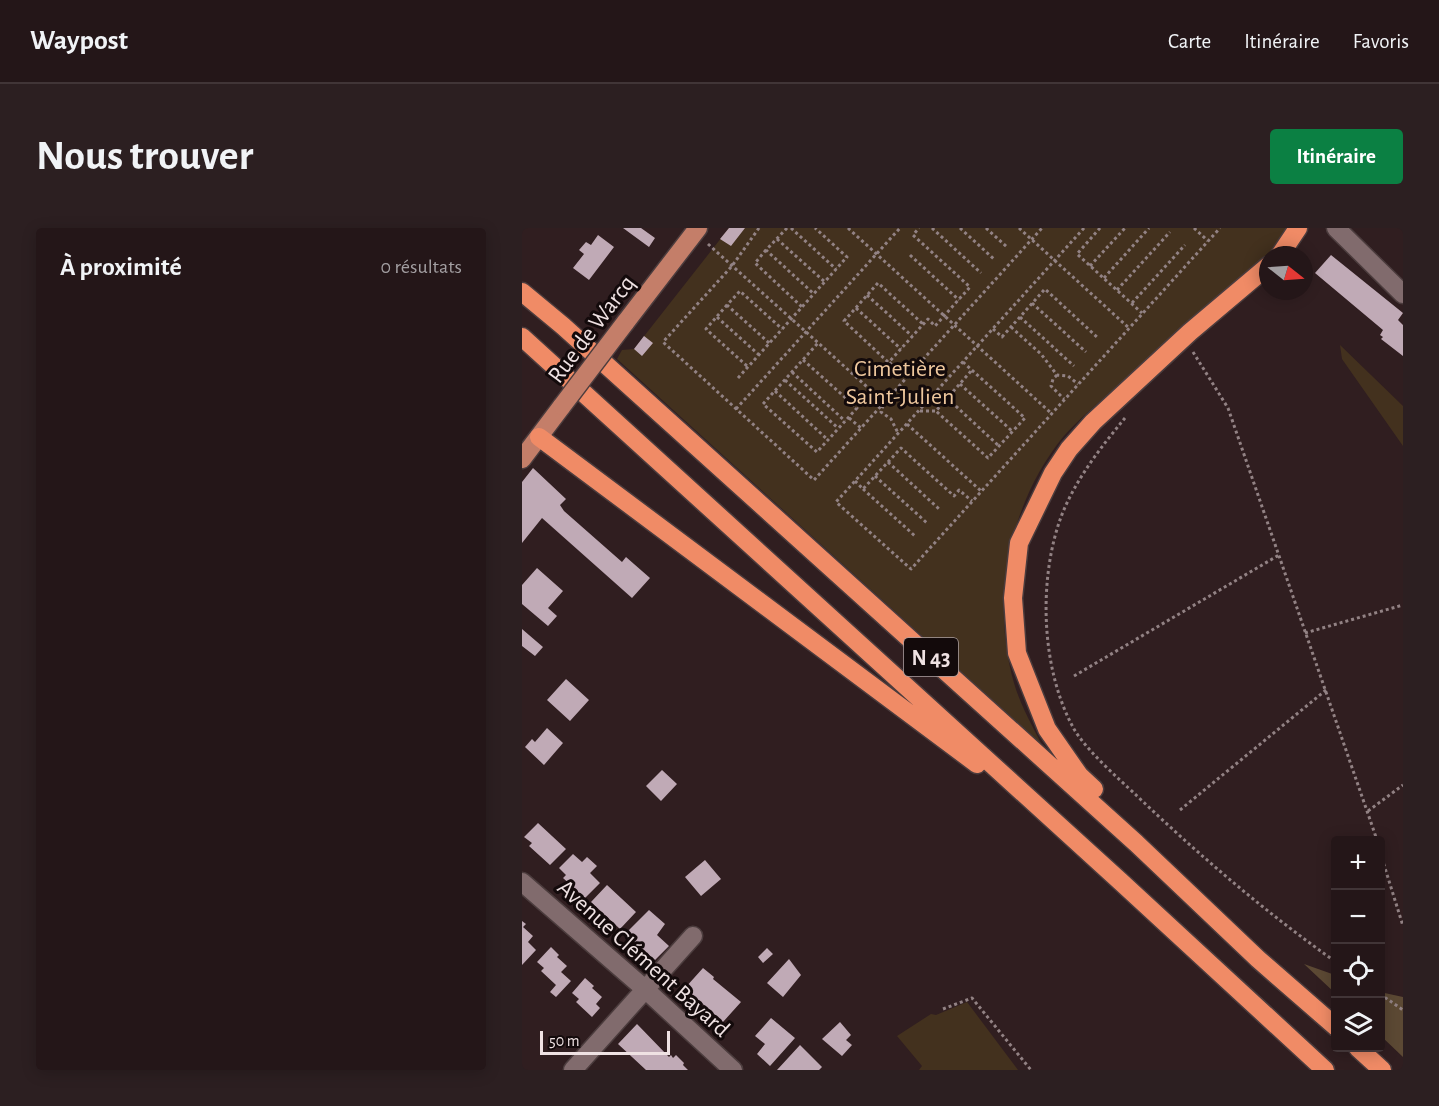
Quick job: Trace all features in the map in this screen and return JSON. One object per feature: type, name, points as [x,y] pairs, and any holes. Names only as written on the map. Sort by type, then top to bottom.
[{"type":"highway","points":[[1286,246],[1298,228]]},
{"type":"highway","points":[[1259,274],[1190,332],[1093,422],[1058,465],[1019,543],[1013,597],[1017,653],[1047,729],[1079,776],[1266,951],[1331,1022]]},
{"type":"highway","name":"N 43","points":[[522,292],[572,334],[946,671],[1331,1022]]},
{"type":"highway","name":"N 43","points":[[522,337],[1325,1070]]},
{"type":"highway","points":[[538,437],[978,765],[1120,881]]},
{"type":"highway","points":[[1363,1052],[1380,1068]]},
{"type":"main road","name":"Rue de Warcq","points":[[522,459],[696,231]]},
{"type":"street","points":[[1336,228],[1403,294]]},
{"type":"street","name":"Avenue Clément Bayard","points":[[522,882],[646,990],[733,1070]]},
{"type":"street","points":[[573,1070],[693,936]]},
{"type":"path","points":[[759,228],[732,266],[663,342],[814,480],[1042,228]]},
{"type":"path","points":[[802,307],[755,263],[766,250],[789,228],[836,269]]},
{"type":"path","points":[[738,378],[847,257],[815,228]]},
{"type":"path","points":[[848,228],[1052,414]]},
{"type":"path","points":[[736,409],[900,228]]},
{"type":"path","points":[[889,362],[927,319],[935,326],[970,287],[913,235],[919,228]]},
{"type":"path","points":[[932,228],[981,273]]},
{"type":"path","points":[[960,228],[995,260]]},
{"type":"path","points":[[986,228],[1007,247]]},
{"type":"path","points":[[1019,228],[1129,328]]},
{"type":"path","points":[[1084,228],[836,502],[910,569],[1220,228]]},
{"type":"path","points":[[1100,228],[1077,254],[1142,313]]},
{"type":"path","points":[[1090,266],[1125,228]]},
{"type":"path","points":[[1104,278],[1149,228]]},
{"type":"path","points":[[1194,228],[1208,241]]},
{"type":"path","points":[[696,231],[884,402]]},
{"type":"path","points":[[1117,291],[1170,232]]},
{"type":"path","points":[[777,238],[825,282]]},
{"type":"path","points":[[1132,303],[1185,244]]},
{"type":"path","points":[[766,250],[814,294]]},
{"type":"path","points":[[910,255],[959,300]]},
{"type":"path","points":[[888,373],[894,367],[844,321],[878,283],[923,324]]},
{"type":"path","points":[[993,329],[1002,337],[1045,289],[1098,338]]},
{"type":"path","points":[[748,367],[706,328],[740,291],[782,329]]},
{"type":"path","points":[[867,295],[912,336]]},
{"type":"path","points":[[1032,303],[1086,352]]},
{"type":"path","points":[[727,305],[769,343]]},
{"type":"path","points":[[856,308],[901,349]]},
{"type":"path","points":[[717,317],[759,355]]},
{"type":"path","points":[[1020,317],[1074,366]]},
{"type":"path","points":[[1011,327],[1041,354],[1058,375]]},
{"type":"path","points":[[803,360],[857,408],[817,452],[763,404],[818,343]]},
{"type":"path","points":[[1185,358],[1193,351],[1228,408],[1376,836]]},
{"type":"path","points":[[918,411],[936,411],[988,458],[1025,418],[963,362]]},
{"type":"path","points":[[936,411],[972,370]]},
{"type":"path","points":[[792,372],[847,419],[861,428]]},
{"type":"path","points":[[1064,399],[1051,387],[1053,379],[1058,375],[1068,376],[1078,384]]},
{"type":"path","points":[[785,380],[838,428]]},
{"type":"path","points":[[960,384],[1012,432]]},
{"type":"path","points":[[775,391],[828,440]]},
{"type":"path","points":[[947,398],[999,446]]},
{"type":"path","points":[[884,402],[881,412],[891,419],[898,433]]},
{"type":"path","points":[[1126,417],[1087,468],[1062,516],[1051,553],[1046,596],[1054,678],[1075,730],[1105,765],[1186,842],[1299,936],[1331,959]]},
{"type":"path","points":[[907,424],[981,491]]},
{"type":"path","points":[[863,489],[901,448],[954,496],[959,490],[972,501]]},
{"type":"path","points":[[888,462],[939,509]]},
{"type":"path","points":[[875,476],[927,523]]},
{"type":"path","points":[[855,482],[915,536]]},
{"type":"path","points":[[1074,676],[1279,555]]},
{"type":"path","points":[[1305,633],[1403,605]]},
{"type":"path","points":[[1180,810],[1326,690]]},
{"type":"path","points":[[1368,811],[1403,785]]},
{"type":"path","points":[[1385,868],[1403,926]]},
{"type":"path","points":[[1385,997],[1403,1010]]},
{"type":"path","points":[[943,1009],[972,998],[1031,1070]]},
{"type":"green space","name":"Cimetière Saint-Julien","points":[[729,228],[1290,228],[1284,239],[1276,246],[1259,246],[1259,261],[1089,411],[1063,437],[1044,463],[1029,492],[1017,522],[1009,554],[1004,619],[1007,651],[1014,683],[1042,745],[617,359],[622,350],[634,349]]},
{"type":"green space","points":[[1340,345],[1403,406],[1403,446],[1342,359]]},
{"type":"green space","points":[[967,1002],[1018,1070],[919,1070],[922,1066],[897,1036],[931,1014],[936,1015]]},
{"type":"shaded area","points":[[1304,964],[1331,974],[1331,989]]},
{"type":"shaded area","points":[[1385,993],[1403,997],[1403,1057],[1385,1040]]},
{"type":"building","points":[[623,228],[641,228],[655,238],[649,247]]},
{"type":"building","points":[[729,228],[745,228],[731,246],[720,239]]},
{"type":"building","points":[[598,235],[614,247],[589,280],[573,268],[584,254],[579,250],[586,242],[591,245]]},
{"type":"building","points":[[1331,255],[1403,313],[1398,320],[1403,325],[1403,356],[1381,339],[1383,337],[1380,335],[1383,330],[1315,273]]},
{"type":"building","points":[[644,336],[653,343],[642,356],[634,349]]},
{"type":"building","points":[[533,468],[566,499],[560,505],[564,511],[622,562],[626,557],[650,578],[632,598],[542,518],[522,543],[522,482]]},
{"type":"building","points":[[537,568],[563,591],[548,608],[557,616],[548,626],[522,604],[522,585]]},
{"type":"building","points":[[522,629],[543,647],[535,656],[522,646]]},
{"type":"building","points":[[566,679],[589,700],[570,721],[547,700]]},
{"type":"building","points":[[547,728],[563,743],[544,765],[525,747],[532,739],[535,742]]},
{"type":"building","points":[[662,770],[677,784],[661,801],[646,786]]},
{"type":"building","points":[[538,823],[566,849],[550,865],[529,846],[532,843],[524,837]]},
{"type":"building","points":[[573,854],[582,862],[587,857],[597,866],[590,873],[600,883],[585,898],[563,878],[566,875],[559,868]]},
{"type":"building","points":[[705,860],[721,879],[701,896],[685,877]]},
{"type":"building","points":[[607,885],[636,912],[620,929],[591,902]]},
{"type":"building","points":[[649,910],[665,924],[657,935],[669,946],[655,960],[632,940],[635,937],[628,931]]},
{"type":"building","points":[[522,921],[526,924],[523,927],[533,936],[528,942],[536,950],[522,965]]},
{"type":"building","points":[[551,947],[559,955],[557,957],[567,966],[561,972],[571,981],[556,997],[550,992],[556,985],[541,971],[544,968],[537,962]]},
{"type":"building","points":[[767,948],[773,954],[763,963],[758,957]]},
{"type":"building","points":[[789,959],[801,975],[783,997],[767,983]]},
{"type":"building","points":[[703,968],[741,1002],[723,1022],[685,988]]},
{"type":"building","points":[[585,978],[602,997],[596,1004],[600,1008],[592,1017],[576,1002],[579,999],[572,993]]},
{"type":"building","points":[[771,1018],[795,1038],[770,1066],[757,1054],[765,1044],[755,1036]]},
{"type":"building","points":[[840,1022],[851,1035],[846,1040],[852,1045],[842,1056],[822,1039]]},
{"type":"building","points":[[637,1024],[669,1057],[671,1055],[673,1058],[676,1055],[688,1070],[646,1070],[618,1044]]},
{"type":"building","points":[[800,1045],[822,1067],[819,1070],[777,1070]]}]
